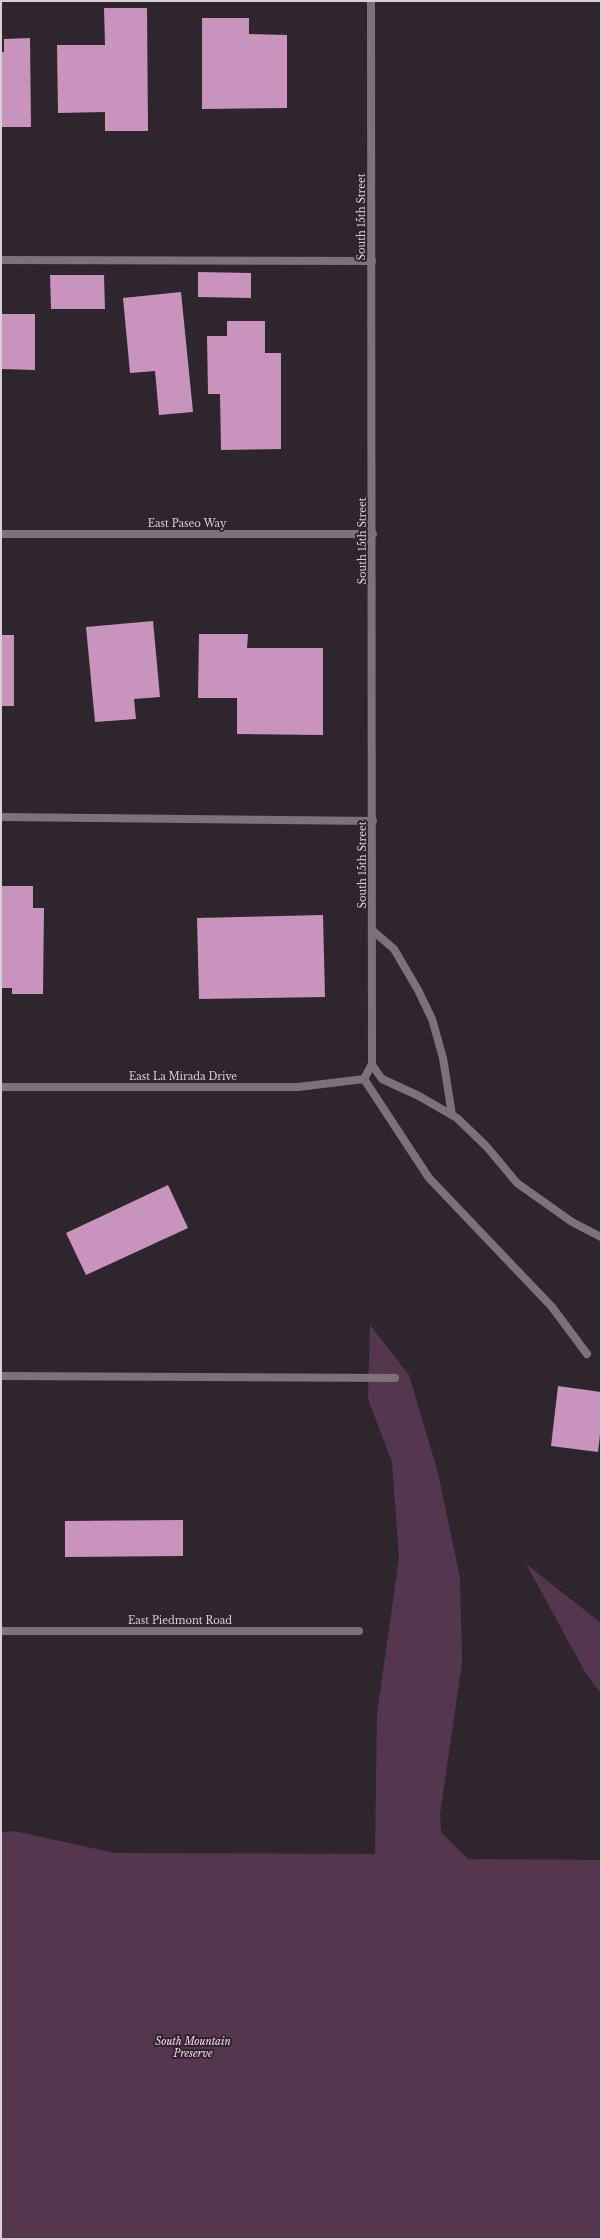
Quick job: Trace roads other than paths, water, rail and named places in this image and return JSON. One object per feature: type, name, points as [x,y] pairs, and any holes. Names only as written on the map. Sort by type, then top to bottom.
[{"type":"street","name":"South 15th Street","points":[[364,1079],[372,1065],[374,931],[371,1]]},
{"type":"street","points":[[1,260],[372,261]]},
{"type":"street","name":"East Paseo Way","points":[[1,534],[373,534]]},
{"type":"street","points":[[1,817],[373,821]]},
{"type":"street","points":[[374,931],[394,949],[418,990],[432,1019],[442,1058],[452,1115]]},
{"type":"street","points":[[372,1065],[382,1079],[419,1096],[452,1115],[487,1147],[517,1183],[572,1222],[601,1237]]},
{"type":"street","points":[[364,1079],[429,1178],[552,1307],[587,1354]]},
{"type":"street","name":"East La Mirada Drive","points":[[1,1087],[298,1088],[364,1079]]},
{"type":"street","points":[[1,1376],[395,1378]]},
{"type":"street","name":"East Piedmont Road","points":[[1,1631],[359,1631]]},
{"type":"park label","name":"South Mountain Preserve","points":[[193,2048]]}]
